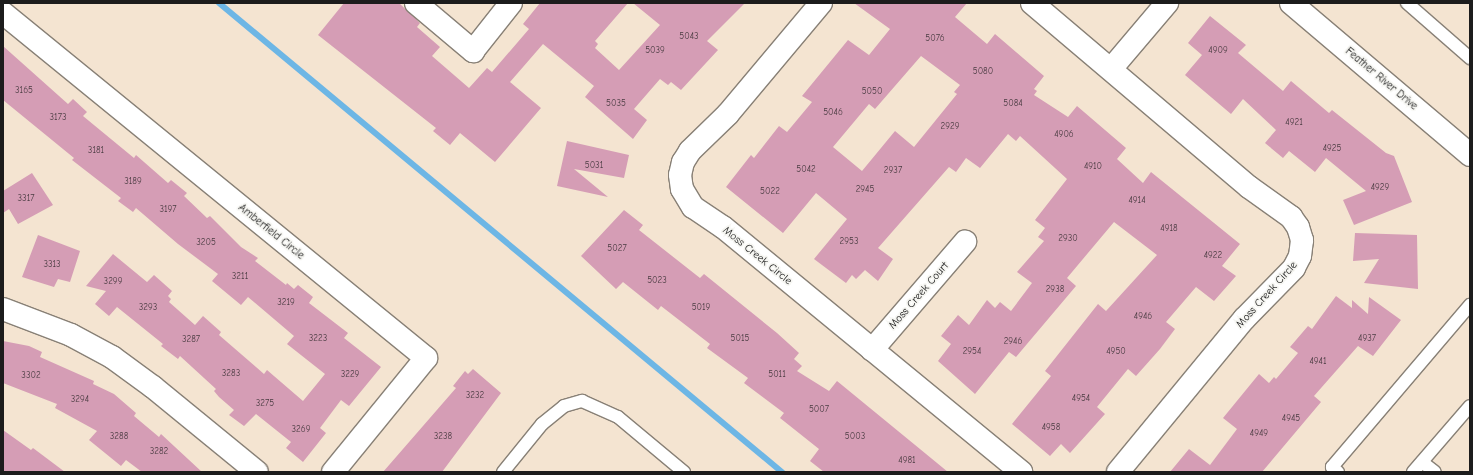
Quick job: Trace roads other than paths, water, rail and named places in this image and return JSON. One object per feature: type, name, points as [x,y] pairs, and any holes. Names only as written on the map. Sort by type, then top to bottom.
[{"type":"street","points":[[416,3],[473,50],[508,4]]},
{"type":"street","name":"Moss Creek Circle","points":[[821,3],[728,114],[690,151],[683,162],[680,175],[682,189],[693,207],[723,227],[1021,472]]},
{"type":"street","name":"Moss Creek Circle","points":[[1032,3],[1249,187],[1291,216],[1298,227],[1302,240],[1300,256],[1294,268],[1244,319],[1118,472]]},
{"type":"street","points":[[1111,69],[1167,3]]},
{"type":"street","name":"Feather River Drive","points":[[1291,3],[1470,155]]},
{"type":"street","name":"Amberfield Circle","points":[[3,13],[426,358],[333,472]]},
{"type":"street","name":"Moss Creek Court","points":[[872,350],[965,242]]},
{"type":"street","points":[[3,309],[71,335],[112,357],[153,387],[257,472]]},
{"type":"lane","points":[[1407,3],[1470,58]]},
{"type":"lane","points":[[1338,472],[1332,467],[1470,305]]},
{"type":"lane","points":[[503,472],[542,424],[564,406],[582,401],[618,417],[684,472]]},
{"type":"lane","points":[[1414,472],[1470,406]]},
{"type":"lane","points":[[1422,462],[1435,472]]},
{"type":"waterway","points":[[219,3],[782,472]]}]
